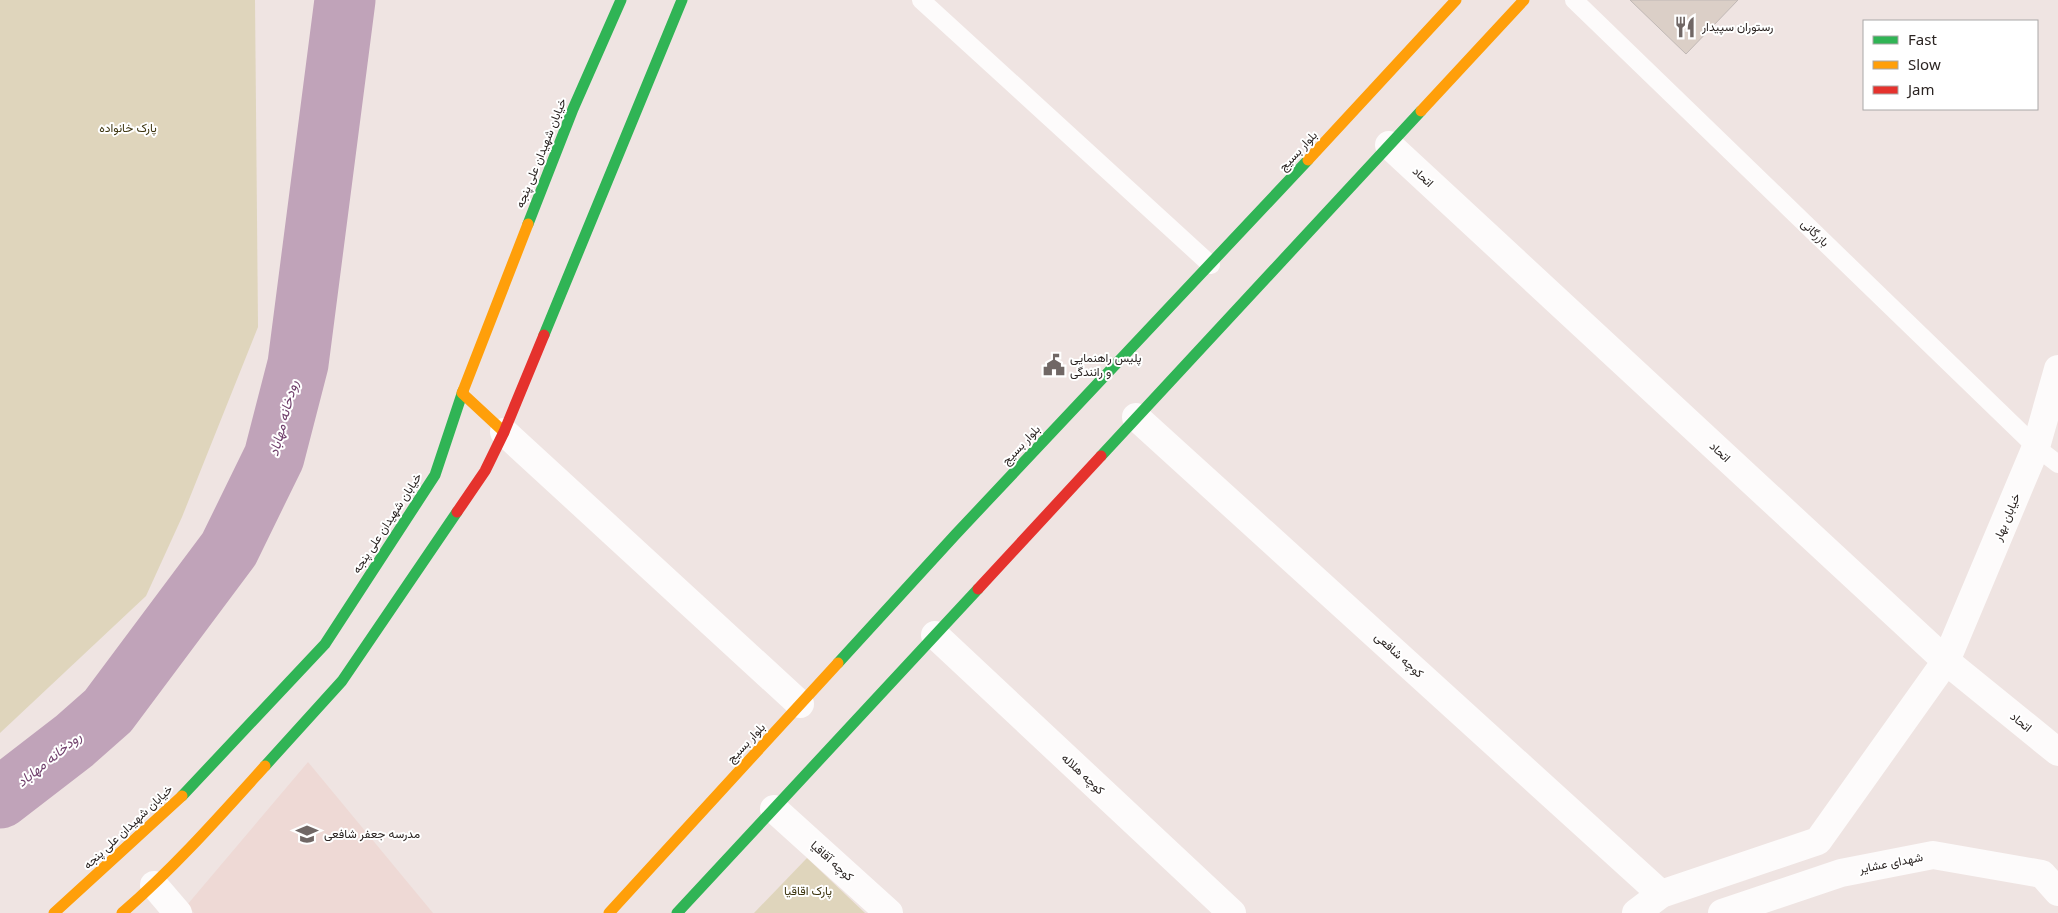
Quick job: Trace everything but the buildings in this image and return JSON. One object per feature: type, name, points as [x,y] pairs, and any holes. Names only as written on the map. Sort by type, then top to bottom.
[{"type":"main road","name":"خیابان شهیدان علی پنجه","points":[[54,913],[177,802],[325,644],[435,475],[462,393],[573,109],[621,0]]},
{"type":"main road","points":[[122,913],[154,885],[204,833],[342,681],[485,471],[504,432],[682,0]]},
{"type":"main road","name":"بلوار بسیج","points":[[609,913],[956,534],[1211,265],[1456,0]]},
{"type":"main road","points":[[676,913],[1524,0]]},
{"type":"main road","points":[[462,393],[504,432]]},
{"type":"street","name":"اتحاد","points":[[1389,144],[1946,661],[2058,752]]},
{"type":"street","name":"خیابان بهار","points":[[1636,913],[1661,894],[1818,841],[1946,661],[2036,447],[2058,369]]},
{"type":"street","name":"کوچه شافعی","points":[[1136,417],[1661,894]]},
{"type":"street","points":[[504,432],[800,704]]},
{"type":"street","name":"کوچه هلاله","points":[[935,635],[1232,913]]},
{"type":"street","name":"کوچه آقاقیا","points":[[774,809],[889,913]]},
{"type":"street","name":"شهدای عشایر","points":[[1722,913],[1841,873],[1933,854],[2042,874],[2058,892]]},
{"type":"street","points":[[154,885],[178,913]]},
{"type":"lane","points":[[921,0],[1211,265]]},
{"type":"lane","name":"بازرگانی","points":[[1574,0],[2036,447],[2058,464]]},
{"type":"shaded area","name":"مدرسه جعفر شافعی","points":[[308,762],[433,913],[194,913],[187,905]]},
{"type":"green space","name":"پارک خانواده","points":[[0,0],[255,0],[258,327],[182,517],[146,596],[0,733]]},
{"type":"green space","name":"پارک اقاقیا","points":[[807,858],[865,913],[754,913]]},
{"type":"waterway","name":"رودخانه مهاباد","points":[[0,798],[74,741],[108,711],[229,549],[274,457],[298,364],[345,0]]},
{"type":"traffic: fast","points":[[528,224],[573,109],[621,0]]},
{"type":"traffic: fast","points":[[544,335],[682,0]]},
{"type":"traffic: fast","points":[[1101,456],[1421,111]]},
{"type":"traffic: fast","points":[[838,663],[956,534],[1308,160]]},
{"type":"traffic: fast","points":[[182,796],[325,644],[435,475],[463,391]]},
{"type":"traffic: fast","points":[[265,766],[342,681],[457,512]]},
{"type":"traffic: fast","points":[[677,913],[978,589]]},
{"type":"traffic: slow","points":[[1308,160],[1456,0]]},
{"type":"traffic: slow","points":[[1421,111],[1524,0]]},
{"type":"traffic: slow","points":[[463,391],[528,224]]},
{"type":"traffic: slow","points":[[462,393],[504,432]]},
{"type":"traffic: slow","points":[[609,913],[838,663]]},
{"type":"traffic: slow","points":[[122,913],[178,860],[265,766]]},
{"type":"traffic: slow","points":[[54,913],[182,796]]},
{"type":"traffic: jam","points":[[457,512],[485,471],[504,432],[544,335]]},
{"type":"traffic: jam","points":[[978,589],[1101,456]]},
{"type":"place","name":"رستوران سپیدار","points":[[1685,27]]},
{"type":"place","name":"پلیس راهنمایی و رانندگی","points":[[1054,365]]},
{"type":"place","name":"مدرسه جعفر شافعی","points":[[307,834]]}]
